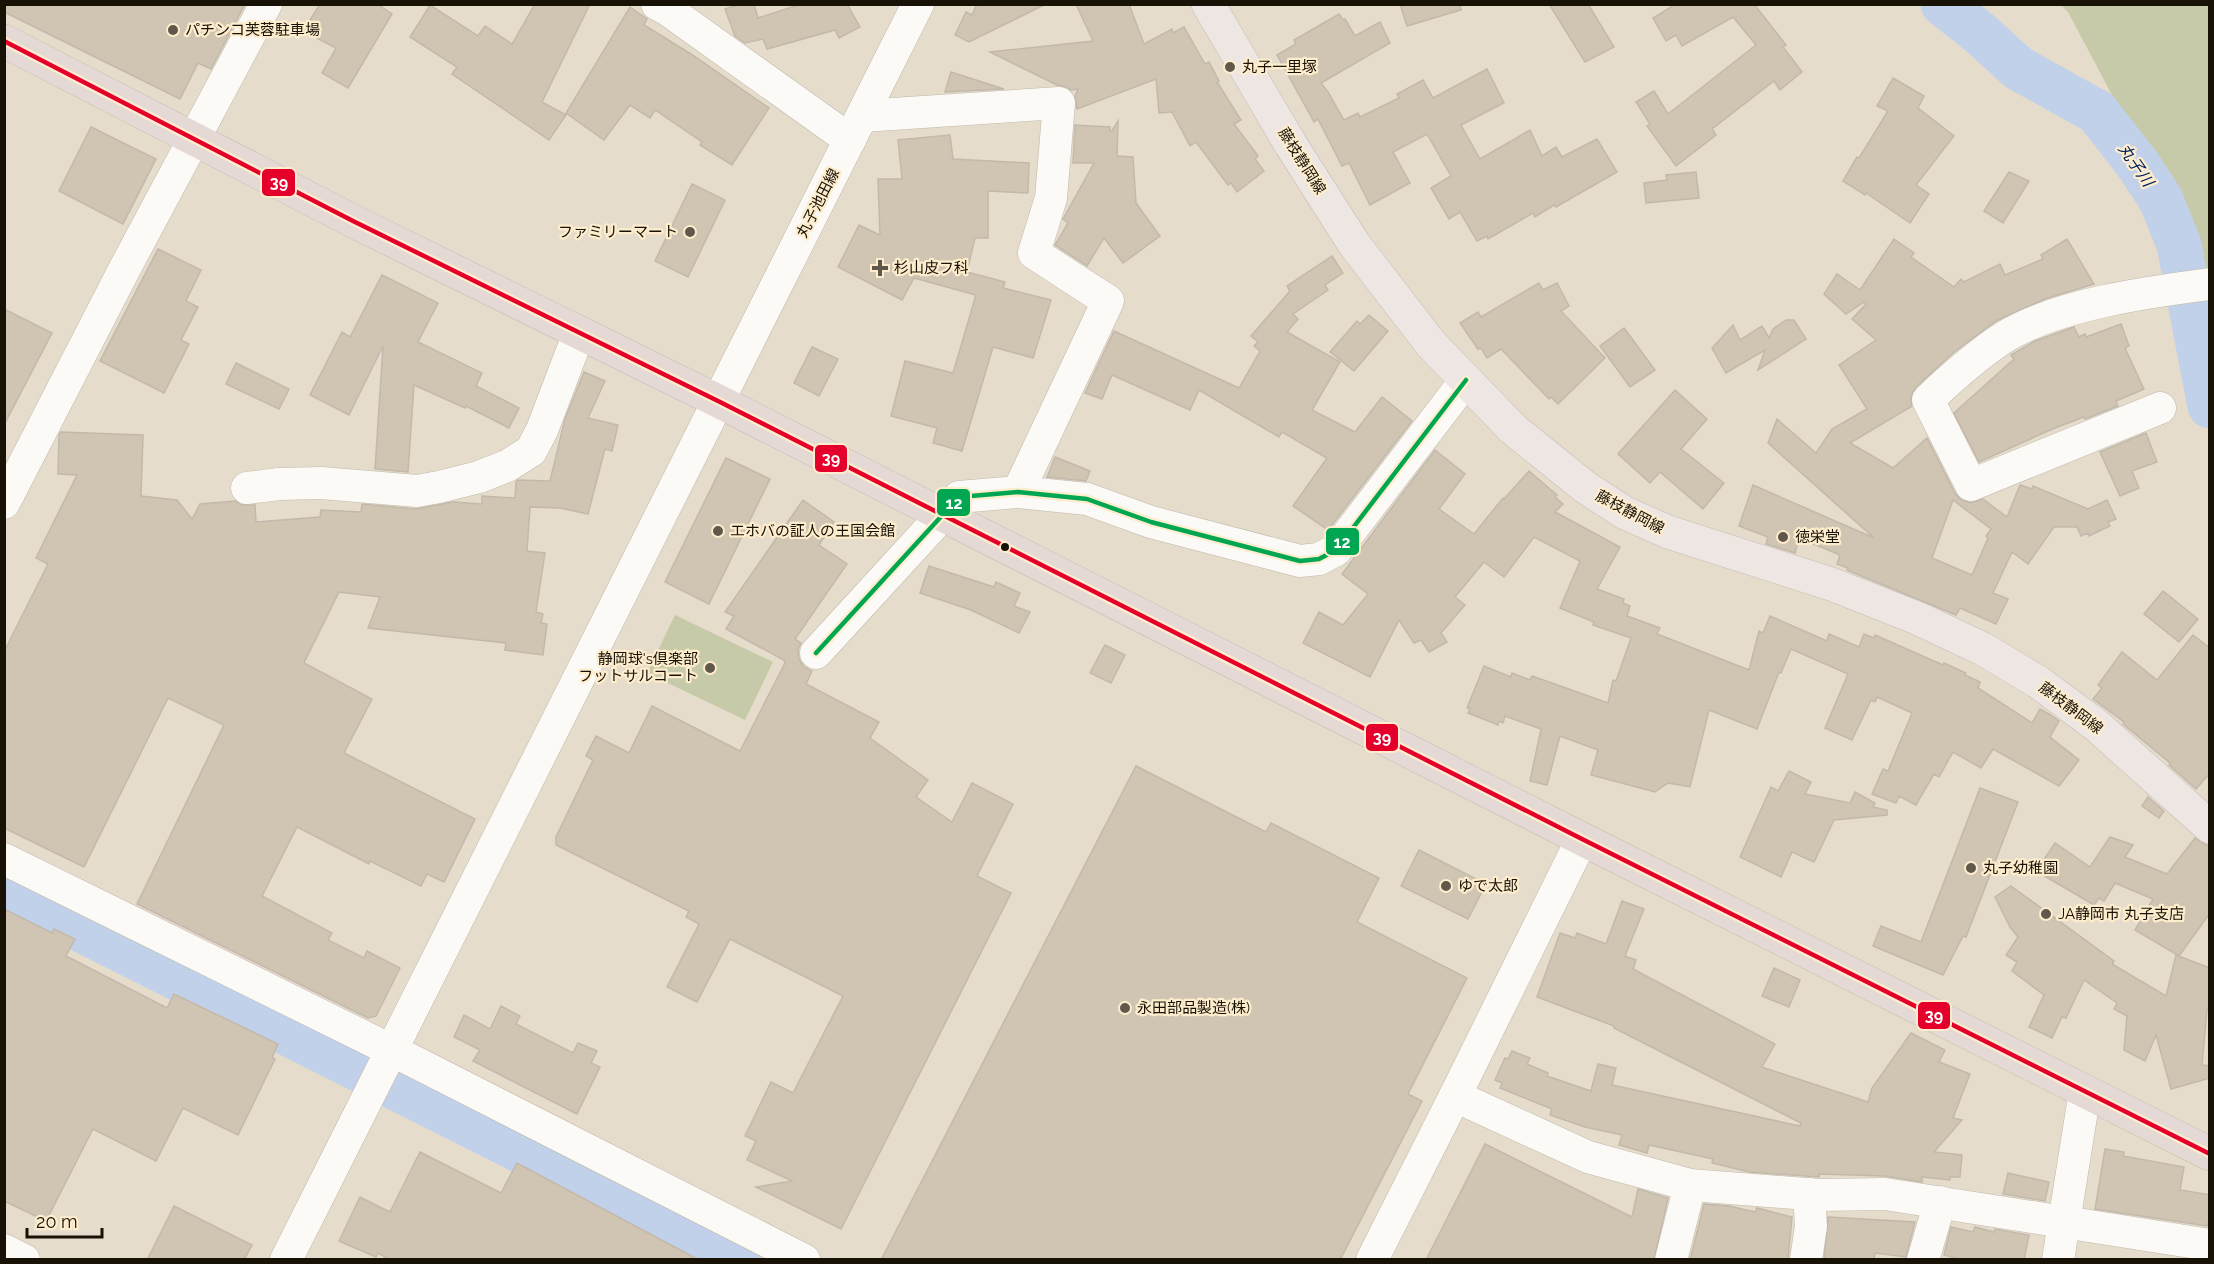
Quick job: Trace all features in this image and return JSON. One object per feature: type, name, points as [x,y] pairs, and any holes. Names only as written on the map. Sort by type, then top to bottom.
[{"type":"highway","points":[[4,41],[353,221],[718,401],[2210,1154]]},
{"type":"main road","name":"藤枝静岡線","points":[[1208,4],[1291,145],[1354,244],[1431,344],[1514,429],[1585,487],[1625,513],[1668,532],[1824,581],[1917,618],[1983,649],[2038,682],[2096,725],[2210,827]]},
{"type":"street","points":[[4,503],[125,267],[266,4]]},
{"type":"street","name":"丸子池田線","points":[[286,1260],[918,4]]},
{"type":"street","points":[[671,6],[856,128],[1059,103],[1051,198],[1034,253],[1108,301],[1018,492]]},
{"type":"street","points":[[2160,408],[1971,485],[1928,400],[1958,372],[2006,336],[2037,321],[2153,291],[2210,284]]},
{"type":"street","points":[[247,488],[279,484],[321,483],[417,491],[439,488],[479,477],[507,466],[531,450],[542,430],[579,333]]},
{"type":"street","points":[[816,653],[959,496],[1018,492],[1087,499],[1152,522],[1300,561],[1318,559],[1336,550],[1466,380]]},
{"type":"street","points":[[1372,1260],[1582,839]]},
{"type":"street","points":[[4,860],[388,1057],[804,1260]]},
{"type":"street","points":[[2058,1260],[2085,1091]]},
{"type":"street","points":[[1455,1096],[1588,1157],[1690,1185],[1809,1194],[1885,1194],[2210,1245]]},
{"type":"street","points":[[1671,1260],[1690,1185]]},
{"type":"street","points":[[1806,1260],[1811,1226],[1809,1194]]},
{"type":"street","points":[[1923,1260],[1940,1202]]},
{"type":"street","points":[[4,1250],[24,1260]]},
{"type":"green space","points":[[2061,5],[2209,5],[2209,278],[2068,12]]},
{"type":"green space","name":"静岡球's倶楽部 フットサルコート","points":[[675,615],[773,662],[745,720],[647,673]]},
{"type":"building","name":"パチンコ芙蓉駐車場","points":[[4,4],[245,4],[211,69],[198,63],[180,99],[4,12]]},
{"type":"building","points":[[320,4],[377,4],[392,14],[348,88],[322,73],[336,48],[303,31]]},
{"type":"building","points":[[535,4],[590,4],[542,102],[566,115],[549,140],[452,74],[457,67],[410,37],[430,5],[478,36],[485,26],[512,44]]},
{"type":"building","points":[[741,4],[754,4],[758,18],[801,4],[847,4],[860,27],[839,38],[835,30],[767,49],[763,39],[745,43],[735,36],[725,9]]},
{"type":"building","points":[[977,4],[1046,4],[969,42],[955,35],[966,12],[972,15]]},
{"type":"building","points":[[1076,4],[1129,4],[1144,44],[1172,29],[1173,33],[1184,27],[1205,64],[1209,62],[1219,81],[1217,82],[1241,120],[1234,124],[1258,156],[1255,159],[1264,171],[1237,192],[1231,183],[1228,185],[1196,142],[1190,146],[1172,112],[1159,113],[1156,79],[1077,109],[1075,96],[1078,89],[1071,90],[1057,85],[990,52],[1093,41]]},
{"type":"building","points":[[1400,4],[1460,4],[1461,10],[1407,26]]},
{"type":"building","points":[[1549,4],[1588,4],[1614,47],[1585,62]]},
{"type":"building","points":[[1676,4],[1754,4],[1786,45],[1783,47],[1802,72],[1780,90],[1774,81],[1712,129],[1716,135],[1676,166],[1647,126],[1650,124],[1636,102],[1654,91],[1668,114],[1756,45],[1733,17],[1682,46],[1676,35],[1666,41],[1653,18]]},
{"type":"building","points":[[630,7],[647,19],[644,25],[691,54],[769,108],[732,165],[700,145],[702,142],[655,110],[650,118],[630,105],[604,140],[566,113]]},
{"type":"building","points":[[1339,14],[1343,20],[1345,19],[1355,36],[1380,22],[1390,43],[1321,83],[1344,120],[1358,113],[1360,117],[1399,98],[1397,94],[1423,80],[1433,98],[1487,69],[1504,103],[1461,125],[1480,159],[1530,130],[1542,156],[1556,147],[1562,157],[1597,139],[1617,172],[1556,207],[1554,205],[1535,217],[1533,213],[1488,239],[1487,236],[1477,241],[1460,212],[1449,219],[1431,188],[1451,176],[1427,134],[1393,152],[1410,183],[1370,205],[1349,163],[1342,166],[1318,119],[1314,122],[1277,55],[1296,44],[1294,40]]},
{"type":"building","points":[[951,72],[1004,89],[945,92]]},
{"type":"building","points":[[1893,78],[1924,96],[1918,108],[1954,136],[1916,185],[1929,194],[1910,223],[1866,193],[1865,195],[1843,181],[1888,111],[1877,106]]},
{"type":"building","points":[[1118,121],[1117,156],[1133,157],[1136,203],[1160,236],[1123,263],[1104,238],[1087,266],[1055,245],[1068,223],[1063,219],[1094,163],[1073,163],[1075,125],[1110,127],[1112,131]]},
{"type":"building","points":[[91,127],[156,159],[123,224],[59,191]]},
{"type":"building","points":[[950,135],[953,159],[1029,163],[1028,193],[988,191],[988,238],[975,238],[967,272],[1005,282],[1003,288],[1051,300],[1033,358],[993,347],[962,451],[933,443],[937,428],[891,416],[905,361],[953,373],[976,295],[914,278],[902,300],[838,267],[859,225],[880,235],[878,179],[902,179],[898,140]]},
{"type":"building","points":[[1696,172],[1699,198],[1646,203],[1644,183],[1667,180],[1666,175]]},
{"type":"building","points":[[2009,172],[2029,181],[2003,223],[1984,211]]},
{"type":"building","points":[[692,184],[725,200],[688,277],[655,261]]},
{"type":"building","points":[[1894,239],[1914,253],[1911,257],[1954,287],[1961,279],[1964,282],[2000,264],[2005,275],[2043,259],[2041,255],[2067,239],[2094,284],[2045,299],[1996,321],[1954,352],[1916,387],[1911,396],[1912,406],[1850,443],[1893,468],[1927,438],[1960,499],[1970,503],[1983,499],[2007,517],[2020,485],[2032,489],[2033,486],[2088,509],[2107,500],[2116,519],[2108,522],[2110,526],[2089,536],[2088,533],[2081,536],[2077,527],[2054,527],[2028,564],[2012,552],[1993,593],[2008,599],[1996,624],[1960,608],[1956,615],[1847,570],[1848,568],[1837,564],[1840,555],[1799,538],[1795,553],[1766,544],[1768,537],[1739,526],[1753,485],[1874,538],[1768,443],[1777,419],[1816,453],[1832,429],[1867,409],[1839,365],[1876,340],[1852,319],[1866,304],[1864,302],[1846,314],[1824,294],[1837,274],[1860,290]],"holes":[[[1953,500],[1991,529],[1986,536],[1988,538],[1972,575],[1932,558]]]},
{"type":"building","points":[[158,249],[201,270],[186,301],[198,307],[181,340],[189,344],[164,393],[100,361]]},
{"type":"building","points":[[1332,256],[1343,273],[1325,285],[1328,290],[1293,314],[1298,319],[1287,332],[1340,362],[1312,410],[1355,432],[1382,397],[1412,421],[1328,530],[1293,506],[1327,458],[1282,432],[1279,437],[1199,390],[1190,410],[1112,375],[1102,399],[1085,393],[1114,331],[1239,388],[1260,351],[1254,346],[1258,342],[1251,336],[1290,291],[1287,286]]},
{"type":"building","points":[[382,275],[438,303],[418,342],[482,373],[476,386],[519,408],[509,428],[466,406],[465,408],[414,385],[408,472],[375,469],[383,346],[349,415],[310,395],[342,332],[350,337]]},
{"type":"building","points":[[1539,283],[1543,290],[1557,283],[1569,306],[1561,311],[1605,358],[1558,404],[1551,397],[1549,399],[1501,349],[1487,358],[1460,323],[1478,312],[1481,317]]},
{"type":"building","points":[[4,309],[52,333],[4,425]]},
{"type":"building","points":[[1369,315],[1388,331],[1354,371],[1330,352],[1357,321],[1360,324]]},
{"type":"building","points":[[1786,320],[1794,320],[1806,339],[1758,370],[1765,350],[1726,373],[1712,348],[1733,325],[1740,340],[1762,326],[1769,338],[1773,329]]},
{"type":"building","points":[[2121,324],[2129,346],[2125,348],[2144,389],[2116,401],[2118,406],[2055,428],[1979,462],[1954,413],[2014,359],[2011,355],[2035,341],[2074,327],[2079,337],[2085,334],[2086,337]]},
{"type":"building","points":[[1624,328],[1655,370],[1630,387],[1600,346]]},
{"type":"building","points":[[812,347],[838,359],[819,396],[794,383]]},
{"type":"building","points":[[236,363],[289,389],[279,409],[226,384]]},
{"type":"building","points":[[584,372],[605,381],[588,418],[618,425],[612,451],[605,449],[588,514],[560,508],[530,507],[527,551],[545,553],[536,612],[543,614],[541,623],[547,624],[543,655],[505,650],[506,643],[368,628],[380,597],[339,592],[304,663],[372,699],[344,753],[475,819],[444,882],[427,874],[421,886],[370,861],[369,864],[297,827],[262,896],[332,933],[328,940],[364,958],[367,951],[400,968],[376,1016],[368,1018],[137,904],[224,725],[168,698],[84,867],[4,828],[4,652],[48,564],[36,558],[77,475],[58,474],[61,432],[143,435],[141,496],[177,500],[192,519],[200,504],[236,501],[241,505],[255,505],[256,522],[320,517],[321,510],[361,512],[362,504],[416,509],[453,502],[482,504],[482,496],[515,498],[518,480],[550,481],[565,419]]},
{"type":"building","points":[[1675,390],[1707,419],[1681,449],[1724,483],[1703,509],[1660,472],[1650,483],[1618,454]]},
{"type":"building","points":[[2146,433],[2157,462],[2132,471],[2139,488],[2120,496],[2100,452]]},
{"type":"building","points":[[1435,450],[1465,474],[1439,509],[1474,534],[1503,498],[1529,471],[1557,495],[1555,497],[1563,504],[1555,512],[1620,547],[1597,589],[1624,599],[1623,603],[1630,606],[1627,616],[1660,628],[1657,634],[1749,670],[1759,631],[1763,633],[1770,616],[1827,641],[1829,634],[1859,647],[1864,634],[1874,638],[1875,635],[1966,673],[1965,675],[1980,682],[1978,688],[2032,723],[2040,709],[2049,714],[2059,721],[2050,737],[2079,760],[2059,786],[1993,749],[1981,768],[1953,752],[1939,777],[1934,774],[1916,805],[1899,796],[1896,803],[1872,794],[1883,769],[1888,771],[1912,713],[1877,697],[1875,702],[1871,700],[1852,740],[1825,728],[1848,674],[1791,649],[1781,673],[1779,672],[1757,729],[1709,710],[1690,787],[1668,783],[1655,792],[1591,775],[1598,750],[1560,736],[1547,785],[1530,781],[1541,729],[1505,716],[1503,723],[1499,721],[1498,725],[1468,713],[1470,708],[1467,708],[1484,666],[1511,677],[1512,673],[1530,680],[1532,676],[1608,703],[1613,680],[1616,681],[1631,638],[1593,625],[1594,622],[1560,608],[1580,561],[1534,537],[1504,577],[1484,562],[1455,597],[1465,605],[1441,633],[1447,642],[1429,652],[1421,640],[1414,643],[1399,620],[1370,677],[1303,643],[1319,612],[1343,625],[1368,594],[1342,574]]},
{"type":"building","points":[[1055,457],[1090,471],[1086,481],[1047,477]]},
{"type":"building","name":"エホバの証人の王国会館","points":[[726,458],[770,479],[709,604],[665,582]]},
{"type":"building","points":[[803,500],[834,522],[819,545],[847,564],[795,639],[801,643],[798,650],[799,659],[804,667],[812,671],[806,684],[879,722],[870,738],[928,780],[916,797],[952,822],[972,783],[1013,804],[977,876],[1011,893],[841,1229],[756,1187],[792,1181],[747,1160],[756,1141],[745,1136],[771,1082],[793,1093],[843,996],[730,939],[697,1002],[667,987],[699,924],[686,917],[689,911],[556,845],[556,837],[593,760],[586,756],[596,736],[629,753],[652,706],[740,751],[785,663],[784,660],[726,629],[734,616],[725,612]]},
{"type":"building","points":[[929,566],[994,587],[996,582],[1020,593],[1014,606],[1030,612],[1019,633],[971,610],[920,593]]},
{"type":"building","points":[[2163,591],[2198,619],[2179,642],[2144,614]]},
{"type":"building","points":[[2193,635],[2210,648],[2210,773],[2196,789],[2169,765],[2170,763],[2123,724],[2124,722],[2093,699],[2102,688],[2098,685],[2122,652],[2157,680]]},
{"type":"building","points":[[1105,645],[1125,655],[1111,683],[1090,673]]},
{"type":"building","name":"永田部品製造(株)","points":[[1136,766],[1266,832],[1271,823],[1379,878],[1357,922],[1467,978],[1408,1094],[1422,1101],[1340,1260],[881,1260]]},
{"type":"building","points":[[1789,771],[1811,782],[1805,794],[1850,803],[1855,792],[1875,803],[1873,807],[1887,810],[1887,815],[1834,820],[1814,862],[1792,852],[1781,877],[1740,857],[1771,787],[1778,791]]},
{"type":"building","points":[[1980,788],[2018,802],[1966,937],[1963,936],[1943,975],[1873,946],[1881,926],[1921,942]]},
{"type":"building","points":[[2148,797],[2164,811],[2159,818],[2142,806]]},
{"type":"building","points":[[2110,837],[2133,845],[2125,857],[2167,874],[2195,838],[2210,845],[2210,913],[2179,956],[2135,930],[2153,899],[2115,883],[2104,901],[2099,898],[2094,905],[2036,871],[2055,843],[2090,867]]},
{"type":"building","points":[[1419,850],[1486,884],[1468,919],[1401,886]]},
{"type":"building","points":[[2011,886],[2114,961],[2112,964],[2166,996],[2176,955],[2210,968],[2210,1010],[2207,1009],[2202,1065],[2210,1066],[2210,1078],[2171,1089],[2156,1035],[2145,1061],[2124,1050],[2127,1016],[2114,1009],[2117,1003],[2084,980],[2066,1018],[2062,1017],[2052,1038],[2029,1027],[2044,995],[2012,971],[2017,962],[2006,955],[2018,937],[2010,927],[1995,897]]},
{"type":"building","points":[[1622,901],[1644,909],[1625,956],[1636,960],[1633,969],[1775,1044],[1762,1067],[1868,1102],[1872,1088],[1911,1033],[1945,1050],[1939,1062],[1970,1074],[1953,1118],[1962,1120],[1934,1152],[1962,1155],[1960,1177],[1950,1177],[1950,1180],[1922,1177],[1922,1182],[1885,1176],[1819,1174],[1819,1177],[1749,1172],[1712,1163],[1713,1159],[1649,1145],[1647,1153],[1619,1145],[1622,1135],[1585,1127],[1550,1115],[1552,1109],[1500,1088],[1502,1083],[1495,1080],[1505,1058],[1508,1059],[1512,1051],[1530,1058],[1527,1064],[1548,1073],[1547,1076],[1591,1091],[1598,1064],[1616,1068],[1612,1085],[1800,1126],[1801,1123],[1614,1026],[1537,997],[1560,933],[1575,938],[1577,933],[1606,944]]},
{"type":"building","points":[[4,909],[52,933],[54,929],[75,939],[66,956],[167,1008],[174,994],[278,1044],[272,1058],[275,1059],[238,1135],[183,1108],[156,1161],[93,1129],[46,1221],[4,1201]]},
{"type":"building","points":[[1774,968],[1800,980],[1789,1007],[1762,996]]},
{"type":"building","points":[[501,1006],[520,1016],[516,1024],[573,1053],[578,1043],[597,1051],[591,1063],[600,1067],[577,1114],[473,1061],[480,1050],[454,1037],[464,1015],[490,1029]]},
{"type":"building","points":[[1485,1144],[1632,1217],[1638,1189],[1668,1198],[1654,1260],[1426,1260]]},
{"type":"building","points":[[2105,1149],[2124,1152],[2123,1156],[2184,1167],[2180,1190],[2210,1195],[2210,1218],[2207,1226],[2095,1209]]},
{"type":"building","points":[[420,1152],[501,1193],[517,1163],[699,1260],[390,1260],[378,1253],[376,1257],[339,1241],[360,1197],[390,1212]]},
{"type":"building","points":[[2008,1173],[2049,1182],[2045,1201],[2003,1194]]},
{"type":"building","points":[[1704,1204],[1729,1206],[1755,1212],[1757,1208],[1792,1217],[1788,1260],[1690,1260]]},
{"type":"building","points":[[174,1206],[252,1245],[244,1260],[147,1260]]},
{"type":"building","points":[[1828,1217],[1915,1222],[1906,1257],[1875,1253],[1874,1260],[1824,1260]]},
{"type":"building","points":[[1951,1227],[1973,1232],[1975,1227],[1994,1232],[1995,1229],[2029,1235],[2024,1260],[1962,1260],[1944,1255]]},
{"type":"waterway","name":"丸子川","points":[[1943,4],[2018,68],[2097,112],[2139,166],[2161,200],[2179,245],[2210,406]]},
{"type":"waterway","points":[[4,891],[738,1260]]},
{"type":"transit line","name":"39","points":[[4,41],[353,221],[718,401],[2210,1154]]},
{"type":"transit line","name":"12","points":[[816,653],[959,497],[1018,492],[1087,499],[1151,522],[1300,561],[1319,559],[1336,550],[1466,380]]},
{"type":"place","name":"パチンコ芙蓉駐車場","points":[[173,30]]},
{"type":"place","name":"丸子一里塚","points":[[1230,67]]},
{"type":"place","name":"ファミリーマート","points":[[690,232]]},
{"type":"place","name":"杉山皮フ科","points":[[880,268]]},
{"type":"place","name":"エホバの証人の王国会館","points":[[718,531]]},
{"type":"place","name":"徳栄堂","points":[[1783,537]]},
{"type":"place","name":"静岡球's倶楽部 フットサルコート","points":[[710,668]]},
{"type":"place","name":"丸子幼稚園","points":[[1971,868]]},
{"type":"place","name":"ゆで太郎","points":[[1446,886]]},
{"type":"place","name":"JA静岡市 丸子支店","points":[[2046,914]]},
{"type":"place","name":"永田部品製造(株)","points":[[1125,1008]]}]
